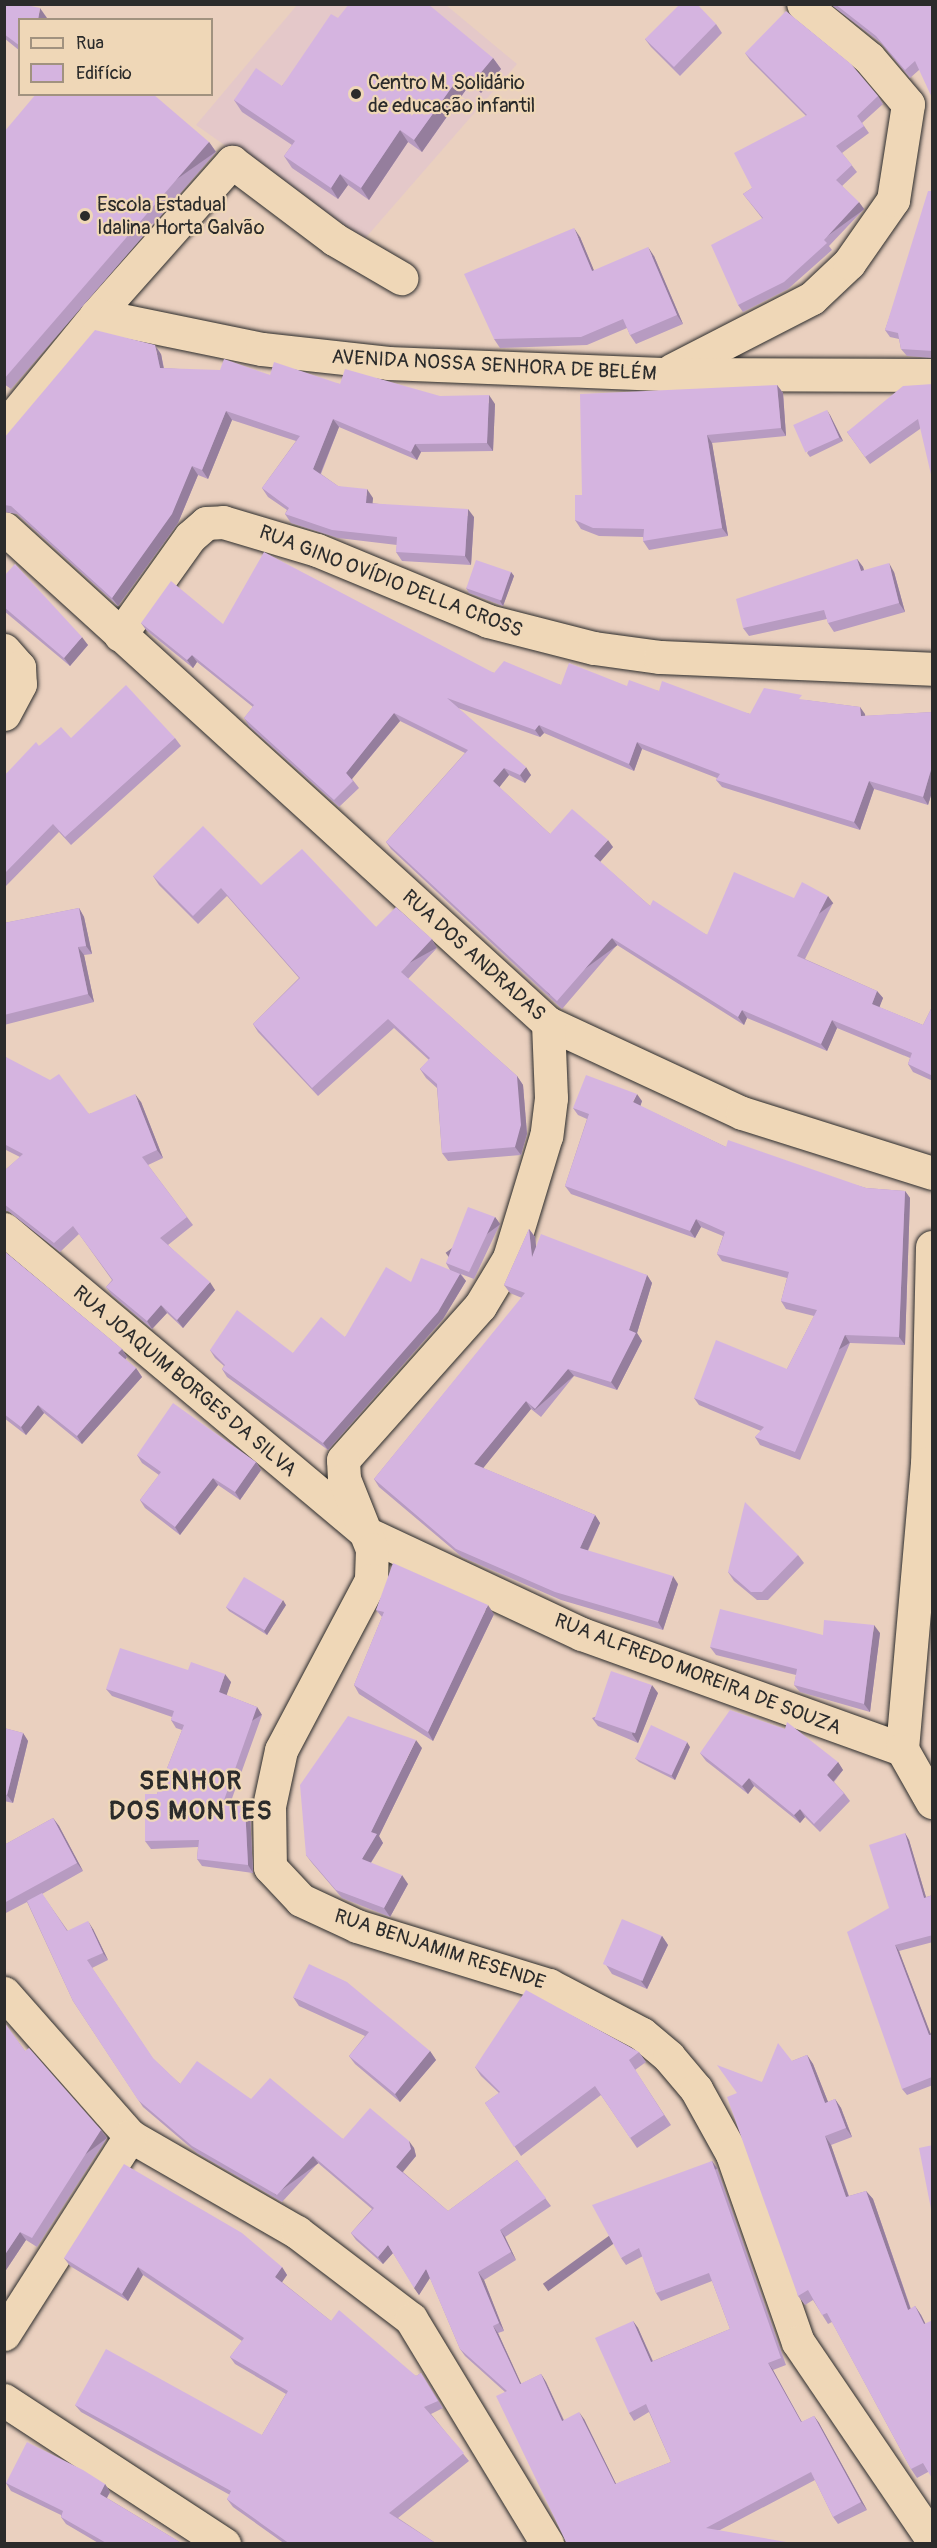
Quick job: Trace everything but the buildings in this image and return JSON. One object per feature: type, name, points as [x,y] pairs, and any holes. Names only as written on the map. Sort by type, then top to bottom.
[{"type":"street","points":[[663,374],[812,298],[849,263],[893,200],[908,104],[869,58],[803,4]]},
{"type":"street","points":[[4,428],[96,315],[232,162],[334,239],[400,278]]},
{"type":"street","name":"AVENIDA NOSSA SENHORA DE BELÉM","points":[[96,315],[204,339],[340,359],[663,374],[933,375]]},
{"type":"street","name":"RUA GINO OVÍDIO DELLA CROSS","points":[[120,635],[190,537],[206,523],[224,522],[317,550],[488,621],[594,648],[660,657],[933,669]]},
{"type":"street","name":"RUA DOS ANDRADAS","points":[[4,528],[548,1023],[742,1113],[933,1173]]},
{"type":"street","points":[[4,650],[19,667],[20,684],[4,714]]},
{"type":"street","name":"RUA BENJAMIM RESENDE","points":[[548,1023],[551,1098],[546,1136],[509,1258],[480,1306],[343,1460],[344,1479],[366,1533],[371,1580],[301,1708],[272,1779],[270,1867],[301,1900],[357,1926],[549,1984],[633,2029],[669,2057],[696,2089],[732,2154],[798,2342],[933,2539]]},
{"type":"street","name":"RUA JOAQUIM BORGES DA SILVA","points":[[4,1229],[366,1533]]},
{"type":"street","points":[[933,1247],[927,1462],[902,1749],[933,1802]]},
{"type":"street","name":"RUA ALFREDO MOREIRA DE SOUZA","points":[[366,1533],[592,1638],[902,1749]]},
{"type":"street","points":[[4,1993],[130,2136],[297,2232],[411,2319],[547,2544]]},
{"type":"street","points":[[4,2334],[130,2136]]},
{"type":"street","points":[[4,2400],[224,2544]]},
{"type":"shaded area","name":"Centro M. Solidário de educação infantil","points":[[297,5],[446,5],[517,64],[362,242],[196,125]]},
{"type":"place","name":"Centro M. Solidário de educação infantil","points":[[356,94]]},
{"type":"place","name":"Escola Estadual Idalina Horta Galvão","points":[[85,216]]},
{"type":"district","name":"SENHOR DOS MONTES","points":[[191,1797]]}]
